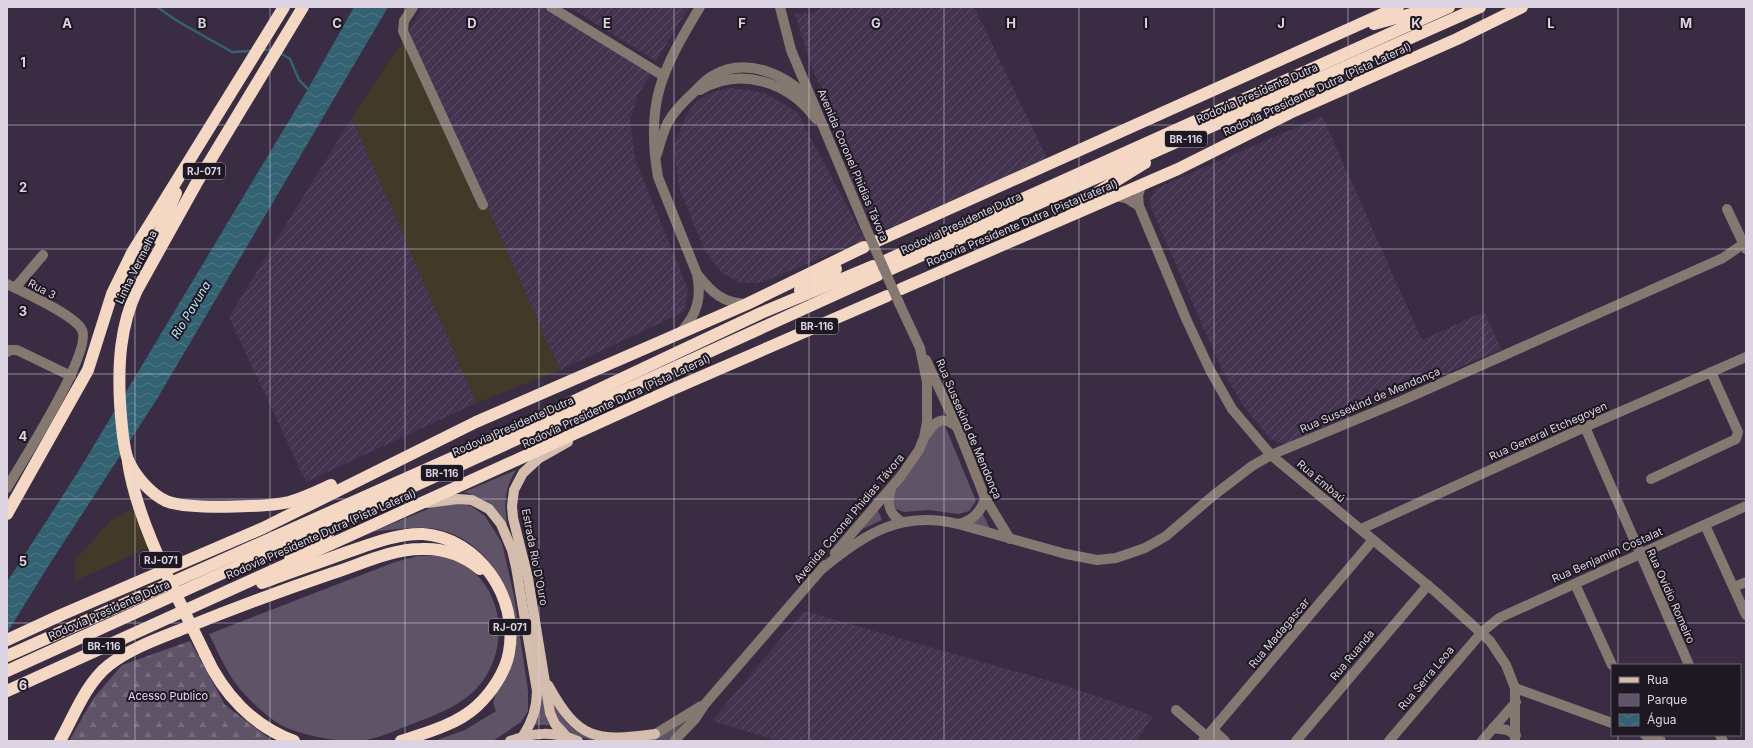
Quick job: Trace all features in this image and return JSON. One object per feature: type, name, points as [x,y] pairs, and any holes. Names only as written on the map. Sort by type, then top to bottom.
[{"type":"highway","name":"RJ-071","points":[[190,159],[284,7]]},
{"type":"highway","name":"Linha Vermelha","points":[[294,741],[269,729],[241,708],[223,687],[205,654],[142,517],[132,486],[121,413],[120,357],[125,322],[135,295],[144,277],[189,197],[303,7]]},
{"type":"highway","points":[[878,242],[1398,7]]},
{"type":"highway","points":[[1332,36],[1436,7]]},
{"type":"highway","name":"Rodovia Presidente Dutra","points":[[1449,7],[889,265],[1179,142],[1480,7]]},
{"type":"highway","name":"Rodovia Presidente Dutra (Pista Lateral)","points":[[901,289],[1141,186],[1294,112],[1450,42],[1522,7]]},
{"type":"highway","points":[[1037,230],[1179,142]]},
{"type":"highway","points":[[144,277],[150,254],[190,159]]},
{"type":"highway","points":[[7,514],[88,370],[112,294],[132,253],[190,159]]},
{"type":"highway","name":"BR-116","points":[[11,638],[263,528],[476,422],[747,304],[865,249],[761,313]]},
{"type":"highway","name":"Rodovia Presidente Dutra","points":[[7,656],[472,449],[761,313],[875,271],[475,458],[7,671]]},
{"type":"highway","name":"Rodovia Presidente Dutra (Pista Lateral)","points":[[7,691],[201,601],[280,567],[680,385],[887,296]]},
{"type":"highway","points":[[280,567],[290,556],[338,526],[437,480],[475,458]]},
{"type":"highway","points":[[128,462],[153,493],[176,505],[196,507],[263,505],[296,500],[366,471],[376,471]]},
{"type":"highway","name":"RJ-071","points":[[201,601],[261,583],[368,545],[406,535],[422,534],[436,536],[461,545],[480,561],[498,585],[508,614],[511,639],[508,658],[501,674],[486,696],[469,712],[459,719],[401,741]]},
{"type":"highway","points":[[60,741],[93,683],[102,671],[116,660],[149,643],[281,591],[398,552],[422,548],[433,549],[462,557],[475,565],[498,585]]},
{"type":"main road","name":"Estrada Rio D'Ouro","points":[[566,736],[555,724],[550,713],[528,578],[513,518],[513,495],[520,477],[532,463],[601,422]]},
{"type":"main road","name":"Estrada Rio D'Ouro","points":[[419,504],[458,499],[472,500],[494,514],[506,534],[514,558],[524,604],[537,691],[537,702],[532,721],[523,736]]},
{"type":"main road","points":[[544,678],[563,712],[572,722],[591,734],[610,739],[655,734]]},
{"type":"main road","points":[[510,741],[523,736],[544,733],[566,736],[578,741]]},
{"type":"street","points":[[413,7],[404,21],[403,31],[483,205]]},
{"type":"street","points":[[552,7],[662,75]]},
{"type":"street","points":[[681,332],[693,318],[698,307],[700,291],[697,274],[663,190],[655,162],[653,117],[662,75],[700,7]]},
{"type":"street","name":"Avenida Coronel Phidias Távora","points":[[674,741],[691,724],[705,704],[912,462],[924,438],[928,422],[928,396],[920,348],[865,226],[816,110],[788,41],[780,7]]},
{"type":"street","points":[[655,162],[668,123],[687,98],[706,80],[717,74],[736,68],[752,68],[769,72],[792,84],[807,98],[816,110]]},
{"type":"street","points":[[687,98],[703,88],[724,81],[740,78],[759,80],[774,85],[792,94],[808,108],[826,134]]},
{"type":"street","name":"Rua Embaú","points":[[1141,186],[1138,196],[1139,206],[1187,321],[1220,388],[1239,418],[1271,455],[1428,585],[1482,632],[1501,657],[1515,688],[1516,738]]},
{"type":"street","points":[[1115,196],[1126,198],[1139,206]]},
{"type":"street","points":[[1727,209],[1745,245]]},
{"type":"street","name":"Rua Sussekind de Mendonça","points":[[822,569],[852,544],[885,528],[902,522],[925,519],[942,520],[1066,554],[1097,560],[1116,558],[1129,554],[1146,548],[1166,536],[1214,495],[1252,466],[1271,455],[1401,400],[1723,258],[1745,245]]},
{"type":"street","points":[[11,286],[43,255]]},
{"type":"street","points":[[697,274],[710,290],[719,298],[730,302],[747,304]]},
{"type":"street","name":"Rua 3","points":[[11,286],[66,316],[79,326],[84,336],[82,349],[71,376]]},
{"type":"street","name":"Rua Sussekind de Mendonça","points":[[920,348],[957,427],[985,498],[1010,539]]},
{"type":"street","points":[[7,352],[10,350],[17,350],[71,376],[7,488]]},
{"type":"street","name":"Rua General Etchegoyen","points":[[1360,530],[1585,427],[1746,357]]},
{"type":"street","points":[[1651,479],[1736,439],[1738,432],[1711,372]]},
{"type":"street","points":[[924,438],[938,422],[948,421],[957,427]]},
{"type":"street","name":"Rua Ovídio Romeiro","points":[[1585,427],[1639,554],[1689,664]]},
{"type":"street","points":[[891,487],[888,500],[889,510],[902,522]]},
{"type":"street","points":[[958,524],[972,519],[980,510],[985,498]]},
{"type":"street","name":"Rua Benjamim Costalat","points":[[1482,632],[1498,618],[1746,506]]},
{"type":"street","points":[[1705,524],[1746,615]]},
{"type":"street","name":"Rua Madagascar","points":[[1209,737],[1373,540]]},
{"type":"street","points":[[1734,587],[1746,582]]},
{"type":"street","points":[[1575,584],[1612,664]]},
{"type":"street","name":"Rua Ruanda","points":[[1296,741],[1428,585]]},
{"type":"street","name":"Rua Serra Leoa","points":[[1389,741],[1482,632]]},
{"type":"street","points":[[1515,688],[1611,723]]},
{"type":"street","points":[[1482,741],[1516,702]]},
{"type":"street","name":"Avenida Coronel Phidias Távora","points":[[644,741],[705,704]]},
{"type":"street","points":[[1176,710],[1209,737],[1225,741]]},
{"type":"street","points":[[680,741],[691,724]]},
{"type":"street","points":[[1493,728],[1507,730],[1516,738]]},
{"type":"street","points":[[1648,736],[1661,741]]},
{"type":"shaded area","points":[[423,7],[543,7],[652,73],[638,94],[630,121],[636,162],[688,289],[684,312],[560,370],[409,31]]},
{"type":"shaded area","points":[[569,7],[689,7],[656,61]]},
{"type":"shaded area","points":[[824,7],[974,7],[1047,158],[888,229],[870,220],[849,174],[822,88],[814,74],[795,14],[811,13]]},
{"type":"shaded area","points":[[409,31],[560,370],[476,403],[352,118]]},
{"type":"shaded area","points":[[732,88],[765,93],[797,112],[865,240],[760,283],[741,283],[722,273],[705,251],[679,188],[674,146],[686,115],[694,105],[706,95]]},
{"type":"shaded area","points":[[1322,116],[1422,340],[1484,312],[1501,349],[1285,444],[1277,442],[1269,437],[1244,407],[1223,372],[1149,203],[1155,189]]},
{"type":"shaded area","points":[[352,118],[476,403],[306,482],[229,317]]},
{"type":"shaded area","points":[[135,507],[149,547],[75,581],[75,560],[111,520]]},
{"type":"shaded area","points":[[804,611],[1070,687],[1153,716],[1136,741],[779,741],[712,721]]},
{"type":"green space","points":[[939,424],[945,426],[976,501],[969,511],[959,514],[928,510],[904,512],[896,509],[890,500],[935,426]]},
{"type":"green space","points":[[516,470],[509,484],[505,502],[507,524],[498,512],[484,500],[464,492]]},
{"type":"green space","points":[[455,503],[471,506],[485,516],[502,543],[514,596],[528,691],[528,711],[521,722],[493,741],[434,741],[465,730],[496,711],[493,703],[514,637],[515,629],[513,611],[507,593],[499,577],[489,562],[476,549],[462,538],[445,531],[420,528],[372,532],[433,507]]},
{"type":"green space","points":[[877,508],[882,520],[856,532]]},
{"type":"green space","points":[[982,512],[991,531],[970,525]]},
{"type":"green space","points":[[418,556],[439,556],[451,559],[469,568],[483,582],[492,598],[498,616],[499,636],[495,655],[488,673],[476,689],[461,702],[425,719],[375,738],[355,741],[320,738],[287,728],[272,719],[255,705],[234,682],[209,634],[395,562]]},
{"type":"green space","name":"Acesso Publico","points":[[190,641],[225,705],[273,741],[69,741],[93,699],[122,665]]},
{"type":"green space","points":[[542,686],[545,712],[550,725],[534,725]]},
{"type":"green space","points":[[549,695],[569,725],[582,734],[601,741],[580,737],[573,734],[561,725],[553,714]]},
{"type":"green space","points":[[684,723],[667,741],[652,741]]},
{"type":"water","name":"Rio Pavuna","points":[[354,7],[388,7],[157,399],[47,568],[7,633],[7,582],[78,472],[308,89]]},
{"type":"waterway","points":[[157,7],[179,22],[232,52],[252,51]]},
{"type":"waterway","points":[[263,50],[274,50]]},
{"type":"waterway","points":[[280,53],[290,59],[299,80],[310,91]]}]
